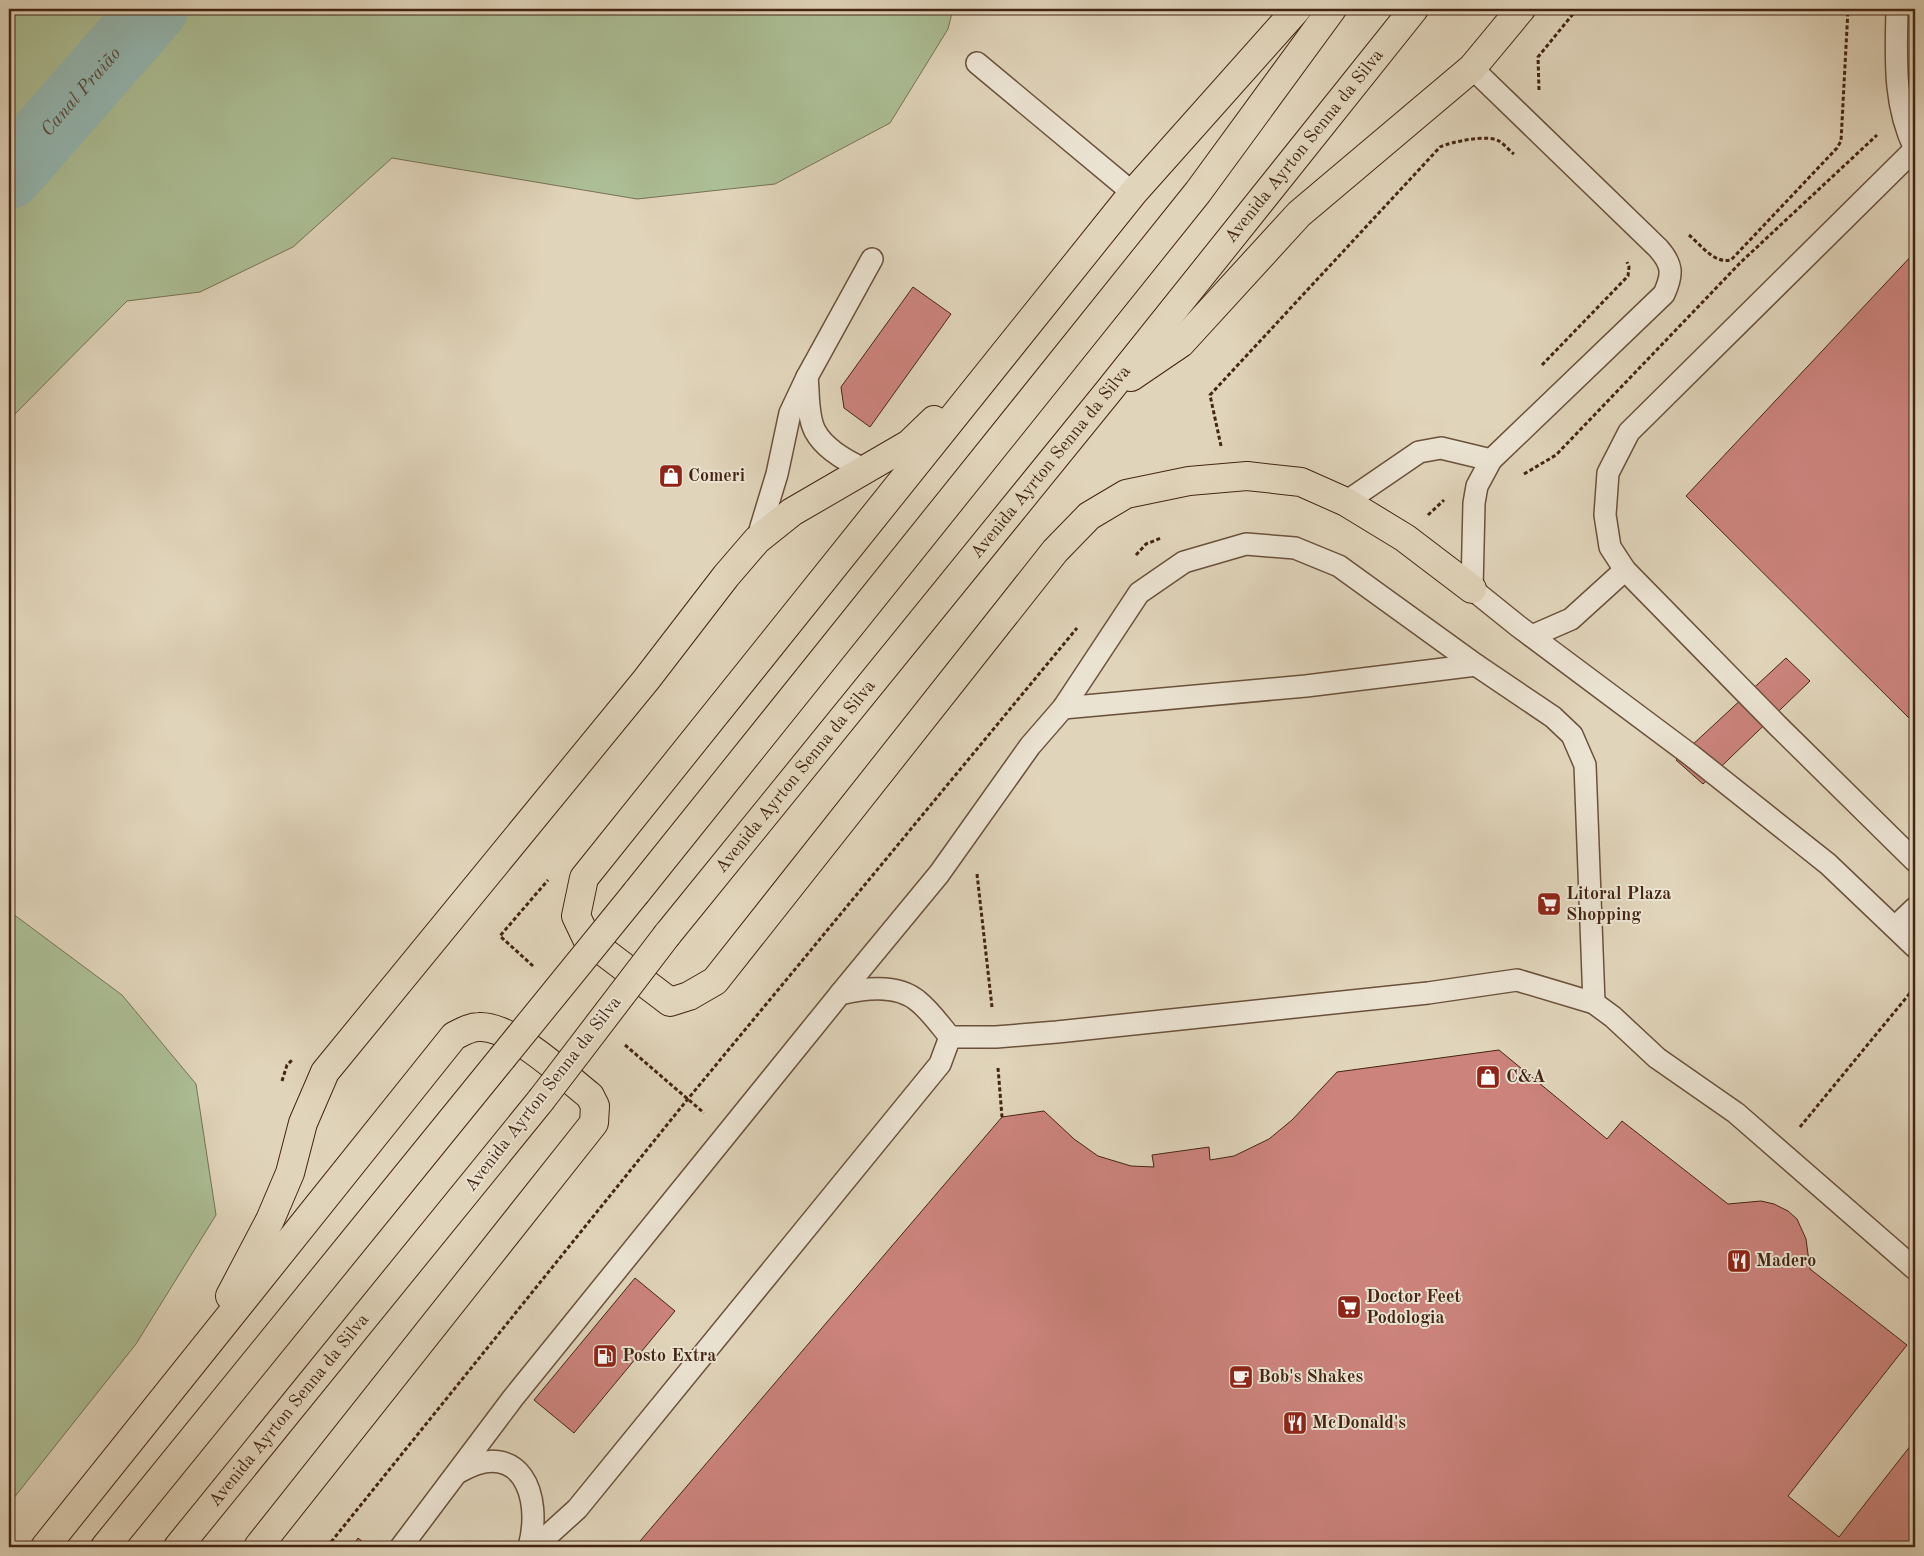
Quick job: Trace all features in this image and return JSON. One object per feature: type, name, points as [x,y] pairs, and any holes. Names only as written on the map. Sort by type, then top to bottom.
[{"type":"highway","points":[[1297,9],[1133,193],[584,878],[576,916],[587,939],[670,1002],[689,996],[715,981],[1055,551],[1089,516],[1126,494],[1189,481],[1246,476],[1301,482],[1346,502],[1405,538],[1472,589]]},
{"type":"highway","points":[[105,1547],[636,893],[1198,192],[1332,9]]},
{"type":"highway","name":"Avenida Ayrton Senna da Silva","points":[[178,1547],[541,1100],[667,935],[1107,393],[1414,9]]},
{"type":"highway","points":[[1107,393],[1181,343],[1299,214],[1472,68],[1521,9]]},
{"type":"highway","points":[[205,1347],[270,1220],[290,1172],[303,1123],[325,1072],[646,680],[726,576],[757,540],[792,512],[909,444],[1012,344]]},
{"type":"highway","points":[[45,1547],[454,1036],[480,1027],[489,1028],[516,1038],[590,1096],[596,1114],[594,1123],[274,1535],[258,1547]]},
{"type":"lane","points":[[1898,9],[1895,75],[1901,113],[1915,149],[1629,432],[1608,473],[1605,515],[1610,546],[1625,570],[1777,725],[1915,861]]},
{"type":"lane","points":[[977,63],[1133,193]]},
{"type":"lane","points":[[1472,68],[1658,248],[1669,260],[1671,279],[1664,294],[1491,460],[1477,486],[1474,503],[1472,589],[1692,756],[1828,864],[1915,947]]},
{"type":"lane","points":[[757,540],[777,474],[790,413],[807,377],[872,260]]},
{"type":"lane","points":[[807,377],[815,431],[832,450],[848,462],[866,470]]},
{"type":"lane","points":[[1346,502],[1419,452],[1441,448],[1491,460]]},
{"type":"lane","points":[[401,1547],[513,1398],[938,874],[1030,746],[1063,708],[1139,593],[1184,562],[1246,544],[1295,548],[1339,566],[1476,665],[1554,717],[1572,735],[1585,765],[1594,1003]]},
{"type":"lane","points":[[1532,636],[1571,620],[1625,570]]},
{"type":"lane","points":[[1063,708],[1306,686],[1476,665]]},
{"type":"lane","points":[[1895,927],[1915,908]]},
{"type":"lane","points":[[840,994],[869,987],[899,992],[918,1000],[950,1037],[996,1037],[1428,993],[1517,980],[1594,1003],[1613,1016],[1657,1058],[1736,1113],[1915,1269]]},
{"type":"lane","points":[[535,1547],[578,1509],[940,1064],[950,1037]]},
{"type":"lane","points":[[456,1474],[486,1460],[498,1460],[512,1468],[525,1481],[532,1497],[534,1517],[529,1547]]},
{"type":"path","points":[[1543,96],[1539,89],[1538,57],[1577,9]]},
{"type":"path","points":[[1688,234],[1716,259],[1731,260],[1837,148],[1840,141],[1848,9]]},
{"type":"path","points":[[1405,538],[1451,493],[1477,486],[1513,480],[1556,455],[1741,262],[1901,113]]},
{"type":"path","points":[[1223,454],[1210,395],[1440,147],[1450,142],[1490,138],[1499,141],[1520,160]]},
{"type":"path","points":[[1539,368],[1628,276],[1629,267],[1626,260]]},
{"type":"path","points":[[1133,559],[1146,544],[1163,538]]},
{"type":"path","points":[[327,1547],[681,1108],[1083,620]]},
{"type":"path","points":[[1780,1151],[1915,987]]},
{"type":"green space","points":[[9,9],[953,9],[948,29],[890,123],[775,184],[637,199],[392,158],[293,247],[200,292],[127,301],[9,420]]},
{"type":"green space","points":[[9,911],[122,995],[196,1084],[216,1215],[136,1344],[9,1504]]},
{"type":"building","points":[[1915,252],[1915,724],[1686,496]]},
{"type":"building","points":[[913,287],[951,314],[870,427],[844,408],[841,387]]},
{"type":"building","points":[[1786,658],[1810,681],[1703,784],[1676,760]]},
{"type":"building","name":"Doctor Feet Podologia","points":[[1499,1050],[1607,1139],[1622,1121],[1728,1204],[1761,1201],[1774,1204],[1788,1211],[1797,1219],[1806,1239],[1810,1269],[1907,1345],[1788,1496],[1839,1537],[1915,1440],[1915,1547],[635,1547],[1002,1117],[1044,1111],[1074,1139],[1098,1156],[1131,1166],[1154,1167],[1152,1155],[1209,1147],[1210,1160],[1234,1156],[1269,1139],[1292,1120],[1337,1072]]},
{"type":"building","name":"Posto Extra","points":[[635,1278],[675,1311],[574,1433],[534,1400]]},
{"type":"building","points":[[358,1538],[369,1547],[352,1547]]},
{"type":"waterway","name":"Canal Praião","points":[[9,175],[154,9]]},
{"type":"place","name":"Comeri","points":[[671,476]]},
{"type":"place","name":"Litoral Plaza Shopping","points":[[1549,904]]},
{"type":"place","name":"C&A","points":[[1488,1077]]},
{"type":"place","name":"Madero","points":[[1739,1261]]},
{"type":"place","name":"Doctor Feet Podologia","points":[[1349,1307]]},
{"type":"place","name":"Posto Extra","points":[[605,1356]]},
{"type":"place","name":"Bob's Shakes","points":[[1241,1377]]},
{"type":"place","name":"McDonald's","points":[[1295,1423]]}]
